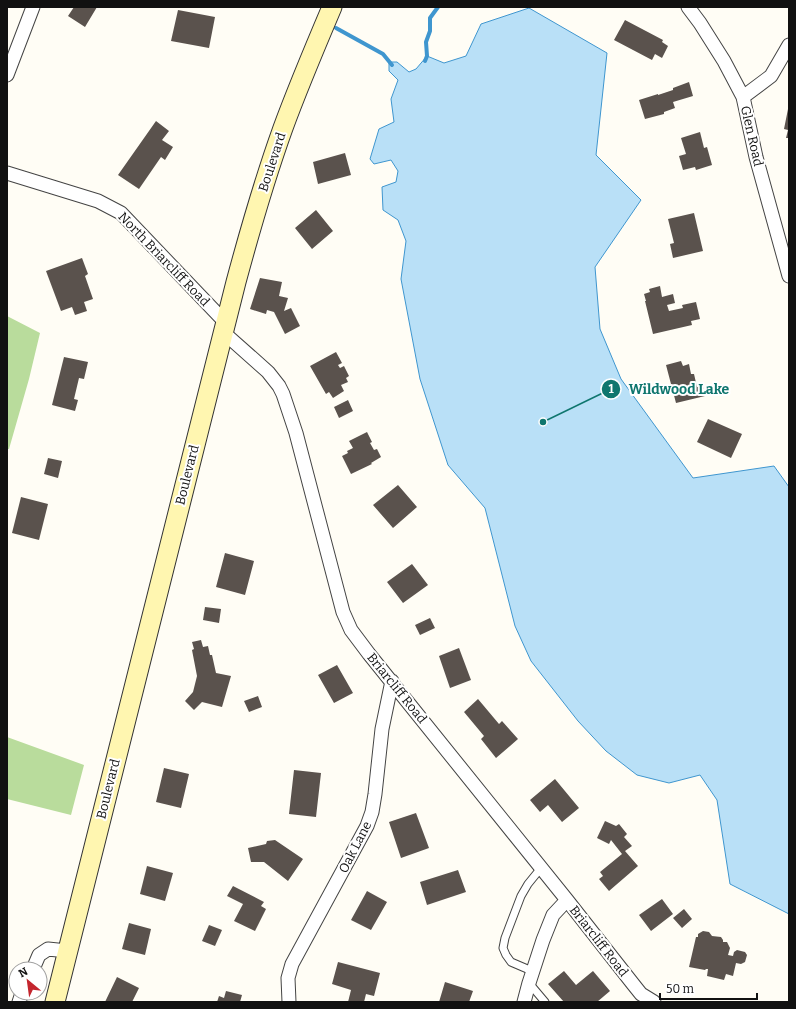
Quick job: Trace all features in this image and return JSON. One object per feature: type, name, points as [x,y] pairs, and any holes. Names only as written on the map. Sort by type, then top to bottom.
[{"type":"main road","name":"Boulevard","points":[[54,1002],[224,327],[257,205],[282,129],[332,7]]},
{"type":"street","points":[[7,75],[33,7]]},
{"type":"street","name":"Glen Road","points":[[688,7],[724,61],[744,97],[756,157],[789,276]]},
{"type":"street","points":[[744,97],[771,76],[789,45]]},
{"type":"street","name":"North Briarcliff Road","points":[[7,173],[98,201],[122,213],[224,327]]},
{"type":"street","name":"Briarcliff Road","points":[[224,327],[268,372],[283,394],[298,440],[343,612],[351,630],[641,994],[654,1002]]},
{"type":"street","name":"Oak Lane","points":[[289,1002],[288,978],[292,964],[367,826],[372,812],[382,729],[392,681]]},
{"type":"street","points":[[524,1002],[543,940],[553,915],[567,900]]},
{"type":"street","points":[[36,961],[39,955],[48,949],[68,951]]},
{"type":"lane","points":[[541,868],[528,884],[521,896],[505,938],[503,948],[511,962],[531,977],[545,1002]]},
{"type":"green space","points":[[7,316],[40,333],[29,379],[9,449],[7,449]]},
{"type":"green space","points":[[7,737],[84,765],[71,815],[7,799]]},
{"type":"water","points":[[529,8],[607,53],[596,155],[641,200],[595,267],[600,329],[621,379],[693,478],[774,466],[789,487],[789,914],[730,884],[717,800],[700,775],[669,783],[637,775],[606,751],[578,721],[531,661],[515,626],[485,508],[448,465],[420,379],[401,279],[406,241],[398,220],[383,210],[382,187],[396,182],[398,171],[391,160],[374,164],[370,159],[379,129],[394,122],[391,99],[398,80],[389,71],[389,62],[397,62],[409,72],[416,69],[427,56],[444,63],[466,56],[481,24]]},
{"type":"building","points":[[74,7],[97,7],[85,27],[68,16]]},
{"type":"building","points":[[178,10],[215,17],[209,48],[171,41]]},
{"type":"building","points":[[625,20],[663,40],[662,42],[668,46],[662,58],[655,54],[652,60],[614,40]]},
{"type":"building","points":[[689,82],[693,96],[673,102],[675,108],[664,112],[664,114],[645,119],[639,100],[673,90],[673,88]]},
{"type":"building","points":[[788,109],[789,138],[786,138],[788,130],[784,129]]},
{"type":"building","points":[[156,121],[169,131],[162,140],[173,147],[165,160],[161,157],[139,189],[118,175]]},
{"type":"building","points":[[700,132],[704,148],[707,147],[712,165],[696,170],[695,167],[683,170],[679,156],[686,154],[681,138]]},
{"type":"building","points":[[345,153],[351,175],[318,184],[313,162]]},
{"type":"building","points":[[316,210],[333,231],[312,249],[295,228]]},
{"type":"building","points":[[694,213],[703,251],[673,258],[670,244],[674,243],[668,219]]},
{"type":"building","points":[[82,258],[88,274],[85,276],[93,299],[84,302],[87,311],[75,315],[72,307],[61,311],[46,271]]},
{"type":"building","points":[[260,278],[282,282],[279,296],[288,298],[284,311],[291,308],[300,326],[285,334],[274,312],[267,310],[266,314],[250,309]]},
{"type":"building","points":[[660,286],[662,297],[673,294],[675,303],[667,305],[669,311],[683,308],[682,305],[696,302],[700,319],[691,321],[692,325],[653,334],[644,294],[650,292],[649,289]]},
{"type":"building","points":[[336,352],[342,363],[338,365],[340,368],[344,366],[349,376],[346,378],[348,382],[341,385],[344,391],[333,398],[329,392],[326,394],[310,366]]},
{"type":"building","points":[[64,357],[88,362],[84,379],[79,378],[74,399],[78,400],[75,411],[52,405]]},
{"type":"building","points":[[681,361],[683,366],[689,364],[691,374],[694,374],[697,387],[703,386],[705,396],[676,403],[666,365]]},
{"type":"building","points":[[348,400],[353,411],[339,418],[334,407]]},
{"type":"building","points":[[708,419],[742,434],[731,458],[697,442]]},
{"type":"building","points":[[367,432],[372,442],[370,443],[374,450],[377,449],[381,457],[371,463],[372,464],[351,474],[342,456],[353,448],[349,441]]},
{"type":"building","points":[[48,458],[62,461],[58,478],[44,474]]},
{"type":"building","points":[[398,485],[417,507],[393,528],[373,505]]},
{"type":"building","points":[[21,497],[48,504],[39,540],[12,533]]},
{"type":"building","points":[[225,553],[254,561],[245,595],[216,587]]},
{"type":"building","points":[[412,564],[428,585],[403,603],[387,582]]},
{"type":"building","points":[[205,607],[221,609],[219,623],[203,620]]},
{"type":"building","points":[[430,618],[435,628],[420,635],[415,625]]},
{"type":"building","points":[[201,640],[203,647],[208,646],[210,655],[212,655],[216,673],[231,676],[222,707],[202,702],[194,710],[185,701],[193,692],[197,676],[192,642]]},
{"type":"building","points":[[459,648],[471,680],[450,688],[439,656]]},
{"type":"building","points":[[337,665],[353,693],[334,703],[318,675]]},
{"type":"building","points":[[258,696],[262,707],[249,712],[244,701]]},
{"type":"building","points":[[478,699],[499,724],[502,721],[518,739],[496,758],[481,739],[484,736],[464,712]]},
{"type":"building","points":[[164,768],[189,774],[181,808],[156,802]]},
{"type":"building","points":[[294,770],[321,773],[316,817],[289,814]]},
{"type":"building","points":[[555,779],[579,808],[562,822],[548,805],[540,812],[530,800]]},
{"type":"building","points":[[416,813],[429,848],[401,858],[389,822]]},
{"type":"building","points":[[605,821],[616,826],[619,824],[627,834],[624,837],[632,846],[625,851],[638,866],[609,891],[599,879],[603,876],[600,872],[622,854],[611,840],[609,844],[597,838]]},
{"type":"building","points":[[275,840],[303,859],[288,881],[264,862],[251,862],[248,848],[266,844],[267,841]]},
{"type":"building","points":[[147,866],[173,873],[165,901],[140,894]]},
{"type":"building","points":[[458,870],[466,892],[427,905],[420,882]]},
{"type":"building","points":[[233,886],[264,902],[261,906],[266,909],[255,931],[234,921],[243,904],[227,896]]},
{"type":"building","points":[[367,891],[387,902],[371,930],[351,920]]},
{"type":"building","points":[[662,899],[673,914],[651,931],[639,915]]},
{"type":"building","points":[[684,909],[692,919],[682,928],[673,918]]},
{"type":"building","points":[[129,923],[151,929],[145,955],[122,949]]},
{"type":"building","points":[[209,925],[222,930],[215,946],[202,941]]},
{"type":"building","points":[[703,931],[709,932],[712,936],[721,937],[723,942],[727,942],[730,948],[728,955],[733,956],[734,952],[737,950],[745,952],[747,955],[745,962],[741,964],[736,963],[733,976],[726,974],[724,980],[707,976],[708,969],[705,970],[689,967],[696,937],[698,937],[698,934]]},
{"type":"building","points":[[338,962],[380,973],[374,996],[366,994],[364,1002],[348,1002],[351,990],[332,984]]},
{"type":"building","points":[[564,971],[576,985],[593,971],[610,991],[597,1002],[564,1002],[548,984]]},
{"type":"building","points":[[117,977],[139,988],[132,1002],[105,1002]]},
{"type":"building","points":[[445,982],[473,991],[469,1002],[439,1002]]},
{"type":"building","points":[[226,991],[242,995],[240,1002],[217,1002],[219,996],[224,998]]},
{"type":"waterway","points":[[425,61],[427,56],[426,42],[430,31],[430,18],[438,7]]},
{"type":"waterway","points":[[336,28],[383,54],[392,65]]},
{"type":"place","name":"Wildwood Lake","points":[[543,422]]}]
